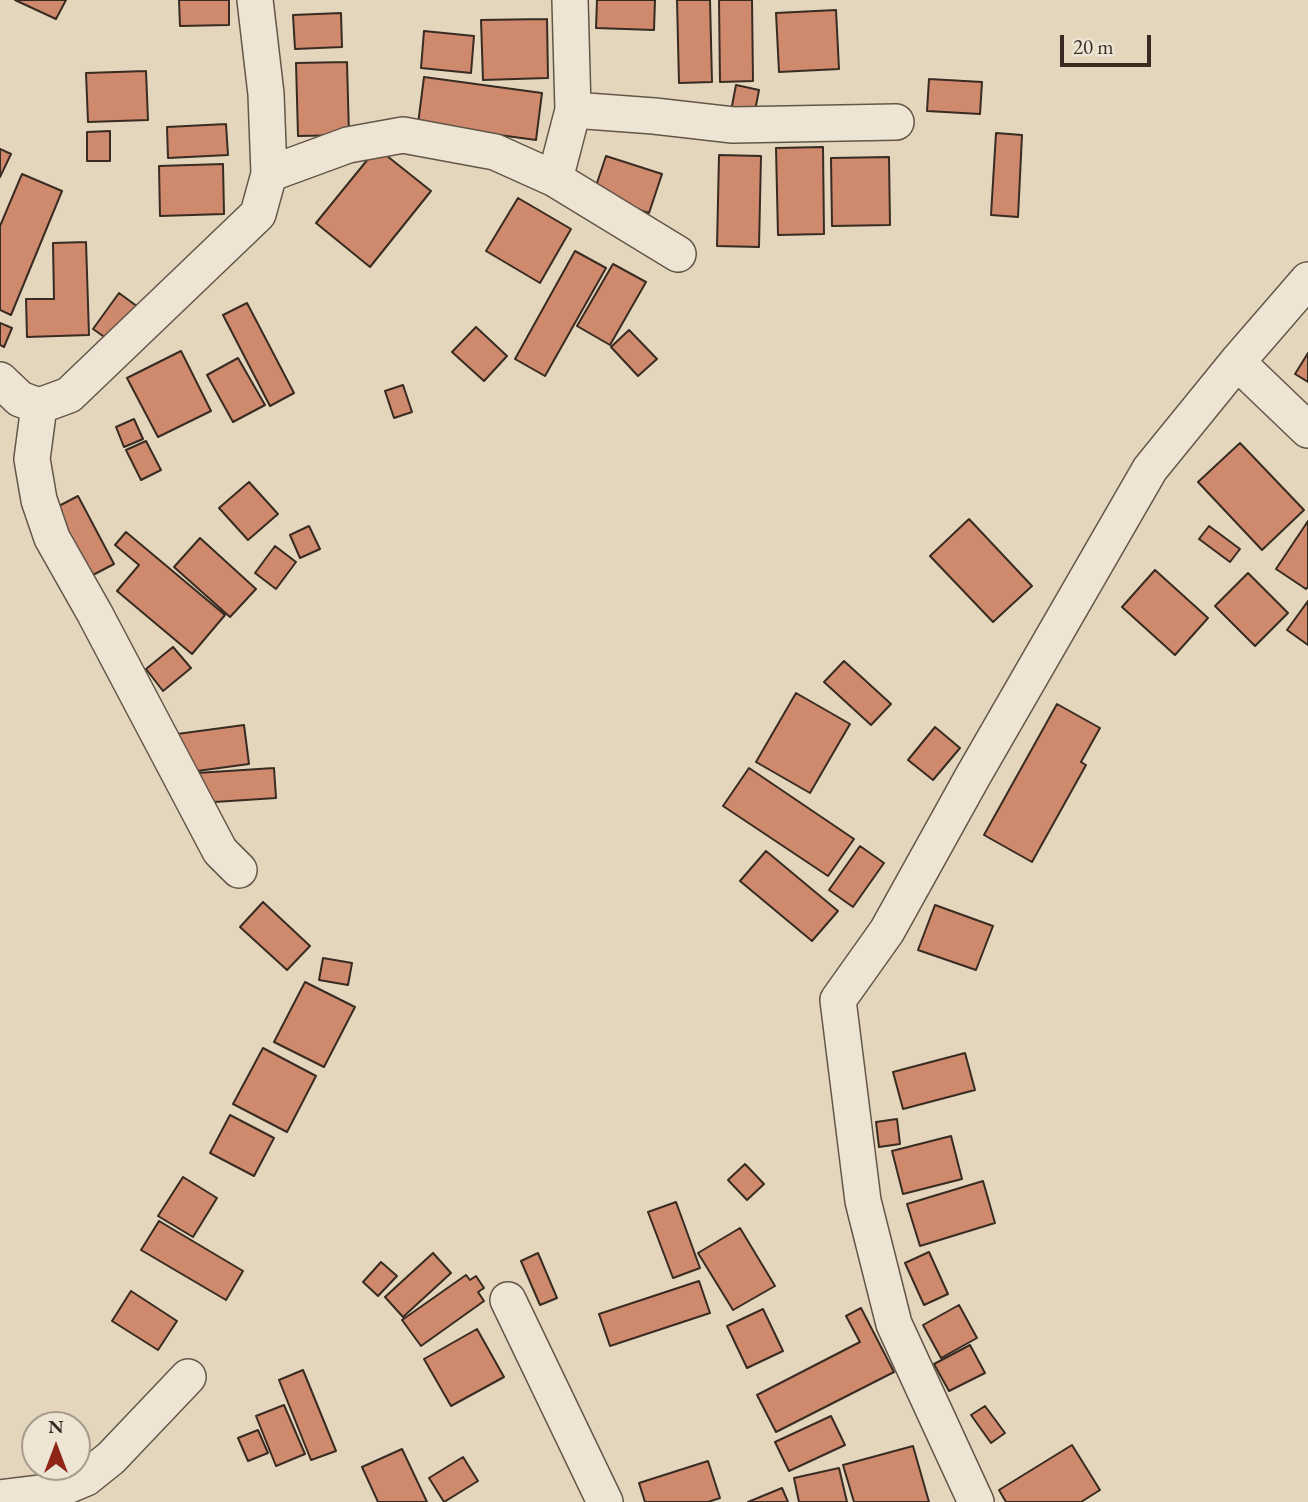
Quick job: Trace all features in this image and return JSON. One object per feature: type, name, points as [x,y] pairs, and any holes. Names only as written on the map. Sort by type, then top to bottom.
[{"type":"street","points":[[0,380],[20,399],[39,406],[69,395],[258,214],[269,174],[266,94],[255,0]]},
{"type":"street","points":[[555,179],[573,110],[570,0]]},
{"type":"street","points":[[573,110],[733,125],[896,122]]},
{"type":"street","points":[[269,174],[348,145],[403,135],[495,152],[555,179],[678,254]]},
{"type":"street","points":[[976,1502],[894,1324],[863,1201],[838,1000],[887,930],[1150,470],[1237,362],[1308,280]]},
{"type":"street","points":[[1237,362],[1308,430]]},
{"type":"street","points":[[39,406],[32,459],[39,500],[52,538],[220,851],[239,870]]},
{"type":"street","points":[[508,1300],[605,1502]]},
{"type":"street","points":[[0,1498],[55,1492],[86,1478],[111,1458],[188,1377]]},
{"type":"building","points":[[15,0],[66,0],[56,19]]},
{"type":"building","points":[[179,0],[229,0],[229,25],[180,26]]},
{"type":"building","points":[[597,0],[655,0],[654,30],[596,28]]},
{"type":"building","points":[[677,0],[710,0],[712,82],[679,83]]},
{"type":"building","points":[[719,0],[752,0],[753,81],[720,82]]},
{"type":"building","points":[[836,10],[839,69],[779,72],[776,13]]},
{"type":"building","points":[[341,13],[342,47],[295,49],[293,15]]},
{"type":"building","points":[[547,19],[548,78],[483,80],[481,20]]},
{"type":"building","points":[[424,31],[474,36],[471,73],[421,68]]},
{"type":"building","points":[[347,62],[349,135],[298,136],[296,63]]},
{"type":"building","points":[[146,71],[148,120],[88,122],[86,73]]},
{"type":"building","points":[[424,77],[542,93],[536,140],[418,124]]},
{"type":"building","points":[[929,79],[982,82],[980,114],[927,111]]},
{"type":"building","points":[[736,85],[759,90],[754,116],[731,111]]},
{"type":"building","points":[[226,124],[228,155],[168,158],[167,127]]},
{"type":"building","points":[[110,131],[110,161],[87,161],[87,132]]},
{"type":"building","points":[[996,133],[1022,135],[1018,217],[991,215]]},
{"type":"building","points":[[823,147],[824,234],[778,235],[776,148]]},
{"type":"building","points":[[377,148],[431,191],[370,267],[316,223]]},
{"type":"building","points":[[0,149],[11,154],[0,177]]},
{"type":"building","points":[[719,155],[761,156],[759,247],[717,246]]},
{"type":"building","points":[[606,156],[662,174],[649,213],[593,195]]},
{"type":"building","points":[[889,157],[890,225],[832,226],[831,158]]},
{"type":"building","points":[[223,164],[224,214],[160,216],[159,166]]},
{"type":"building","points":[[22,174],[62,191],[11,315],[0,310],[0,226]]},
{"type":"building","points":[[518,198],[571,229],[540,283],[486,251]]},
{"type":"building","points":[[86,242],[89,335],[27,337],[26,299],[54,299],[53,243]]},
{"type":"building","points":[[575,251],[606,268],[545,376],[515,359]]},
{"type":"building","points":[[613,264],[646,282],[610,345],[577,326]]},
{"type":"building","points":[[119,293],[138,307],[113,343],[93,329]]},
{"type":"building","points":[[247,303],[294,393],[270,406],[223,315]]},
{"type":"building","points":[[0,323],[12,328],[4,347],[0,345]]},
{"type":"building","points":[[476,327],[507,356],[484,381],[452,352]]},
{"type":"building","points":[[629,330],[657,359],[638,376],[611,347]]},
{"type":"building","points":[[181,351],[211,411],[158,437],[127,378]]},
{"type":"building","points":[[1308,353],[1308,382],[1295,374]]},
{"type":"building","points":[[238,358],[265,405],[233,422],[207,375]]},
{"type":"building","points":[[403,385],[412,412],[394,418],[385,391]]},
{"type":"building","points":[[134,419],[143,439],[124,447],[116,427]]},
{"type":"building","points":[[146,441],[161,470],[141,480],[126,450]]},
{"type":"building","points":[[1240,443],[1304,510],[1262,550],[1198,482]]},
{"type":"building","points":[[249,482],[278,514],[248,540],[219,508]]},
{"type":"building","points":[[78,496],[114,564],[91,576],[55,508]]},
{"type":"building","points":[[969,519],[1032,586],[993,622],[930,556]]},
{"type":"building","points":[[1308,521],[1308,587],[1306,589],[1276,569]]},
{"type":"building","points":[[309,526],[320,549],[300,558],[290,535]]},
{"type":"building","points":[[1209,526],[1240,549],[1230,562],[1199,539]]},
{"type":"building","points":[[126,532],[225,615],[192,654],[117,591],[139,565],[115,545]]},
{"type":"building","points":[[200,538],[256,589],[230,617],[174,567]]},
{"type":"building","points":[[275,546],[296,562],[276,589],[255,573]]},
{"type":"building","points":[[1155,570],[1208,618],[1175,655],[1122,607]]},
{"type":"building","points":[[1248,573],[1288,613],[1255,646],[1215,606]]},
{"type":"building","points":[[1308,601],[1308,645],[1287,630]]},
{"type":"building","points":[[173,647],[191,668],[163,691],[146,669]]},
{"type":"building","points":[[844,661],[891,704],[871,725],[824,682]]},
{"type":"building","points":[[796,693],[850,724],[810,793],[756,762]]},
{"type":"building","points":[[1057,704],[1100,728],[1081,762],[1086,765],[1032,862],[984,835]]},
{"type":"building","points":[[244,725],[249,764],[182,773],[177,734]]},
{"type":"building","points":[[935,727],[960,748],[933,780],[908,760]]},
{"type":"building","points":[[274,768],[276,798],[199,803],[197,773]]},
{"type":"building","points":[[749,768],[854,839],[828,876],[723,806]]},
{"type":"building","points":[[860,846],[884,863],[853,907],[829,890]]},
{"type":"building","points":[[766,851],[838,911],[812,941],[740,881]]},
{"type":"building","points":[[263,902],[310,946],[287,970],[240,927]]},
{"type":"building","points":[[935,905],[993,926],[976,970],[918,950]]},
{"type":"building","points":[[323,958],[352,963],[348,985],[319,980]]},
{"type":"building","points":[[305,982],[355,1007],[324,1067],[274,1042]]},
{"type":"building","points":[[263,1048],[316,1076],[287,1132],[233,1104]]},
{"type":"building","points":[[965,1053],[975,1090],[903,1109],[893,1072]]},
{"type":"building","points":[[230,1115],[274,1138],[254,1176],[210,1153]]},
{"type":"building","points":[[897,1119],[900,1144],[879,1147],[876,1122]]},
{"type":"building","points":[[951,1136],[962,1179],[903,1194],[892,1151]]},
{"type":"building","points":[[745,1164],[764,1184],[747,1200],[728,1180]]},
{"type":"building","points":[[183,1177],[217,1198],[193,1237],[158,1216]]},
{"type":"building","points":[[983,1181],[995,1223],[920,1246],[907,1204]]},
{"type":"building","points":[[676,1202],[700,1268],[673,1278],[648,1212]]},
{"type":"building","points":[[159,1221],[243,1271],[226,1300],[141,1250]]},
{"type":"building","points":[[740,1228],[775,1286],[733,1310],[698,1253]]},
{"type":"building","points":[[929,1252],[948,1294],[924,1305],[905,1263]]},
{"type":"building","points":[[433,1253],[451,1273],[403,1317],[385,1297]]},
{"type":"building","points":[[538,1253],[557,1298],[540,1305],[521,1261]]},
{"type":"building","points":[[381,1262],[397,1276],[378,1296],[363,1282]]},
{"type":"building","points":[[466,1275],[470,1280],[476,1276],[484,1288],[478,1292],[484,1301],[421,1346],[402,1320]]},
{"type":"building","points":[[699,1281],[710,1313],[610,1346],[599,1314]]},
{"type":"building","points":[[131,1291],[177,1321],[158,1350],[112,1321]]},
{"type":"building","points":[[959,1305],[977,1338],[941,1358],[923,1325]]},
{"type":"building","points":[[861,1308],[894,1372],[776,1432],[757,1395],[860,1342],[846,1316]]},
{"type":"building","points":[[763,1309],[783,1351],[747,1368],[727,1326]]},
{"type":"building","points":[[477,1329],[504,1377],[451,1406],[424,1359]]},
{"type":"building","points":[[970,1345],[985,1373],[949,1391],[934,1364]]},
{"type":"building","points":[[303,1370],[336,1451],[311,1460],[279,1380]]},
{"type":"building","points":[[284,1405],[305,1454],[276,1466],[256,1416]]},
{"type":"building","points":[[985,1406],[1005,1433],[991,1443],[971,1415]]},
{"type":"building","points":[[831,1416],[845,1445],[789,1471],[775,1442]]},
{"type":"building","points":[[258,1430],[268,1453],[248,1461],[238,1438]]},
{"type":"building","points":[[1072,1445],[1100,1490],[1081,1502],[1006,1502],[999,1490]]},
{"type":"building","points":[[913,1446],[929,1502],[854,1502],[843,1465]]},
{"type":"building","points":[[402,1449],[427,1502],[378,1502],[362,1467]]},
{"type":"building","points":[[463,1457],[478,1481],[444,1502],[429,1478]]},
{"type":"building","points":[[708,1461],[720,1498],[708,1502],[645,1502],[639,1483]]},
{"type":"building","points":[[839,1468],[847,1502],[799,1502],[794,1478]]},
{"type":"building","points":[[782,1488],[788,1502],[748,1502]]}]
